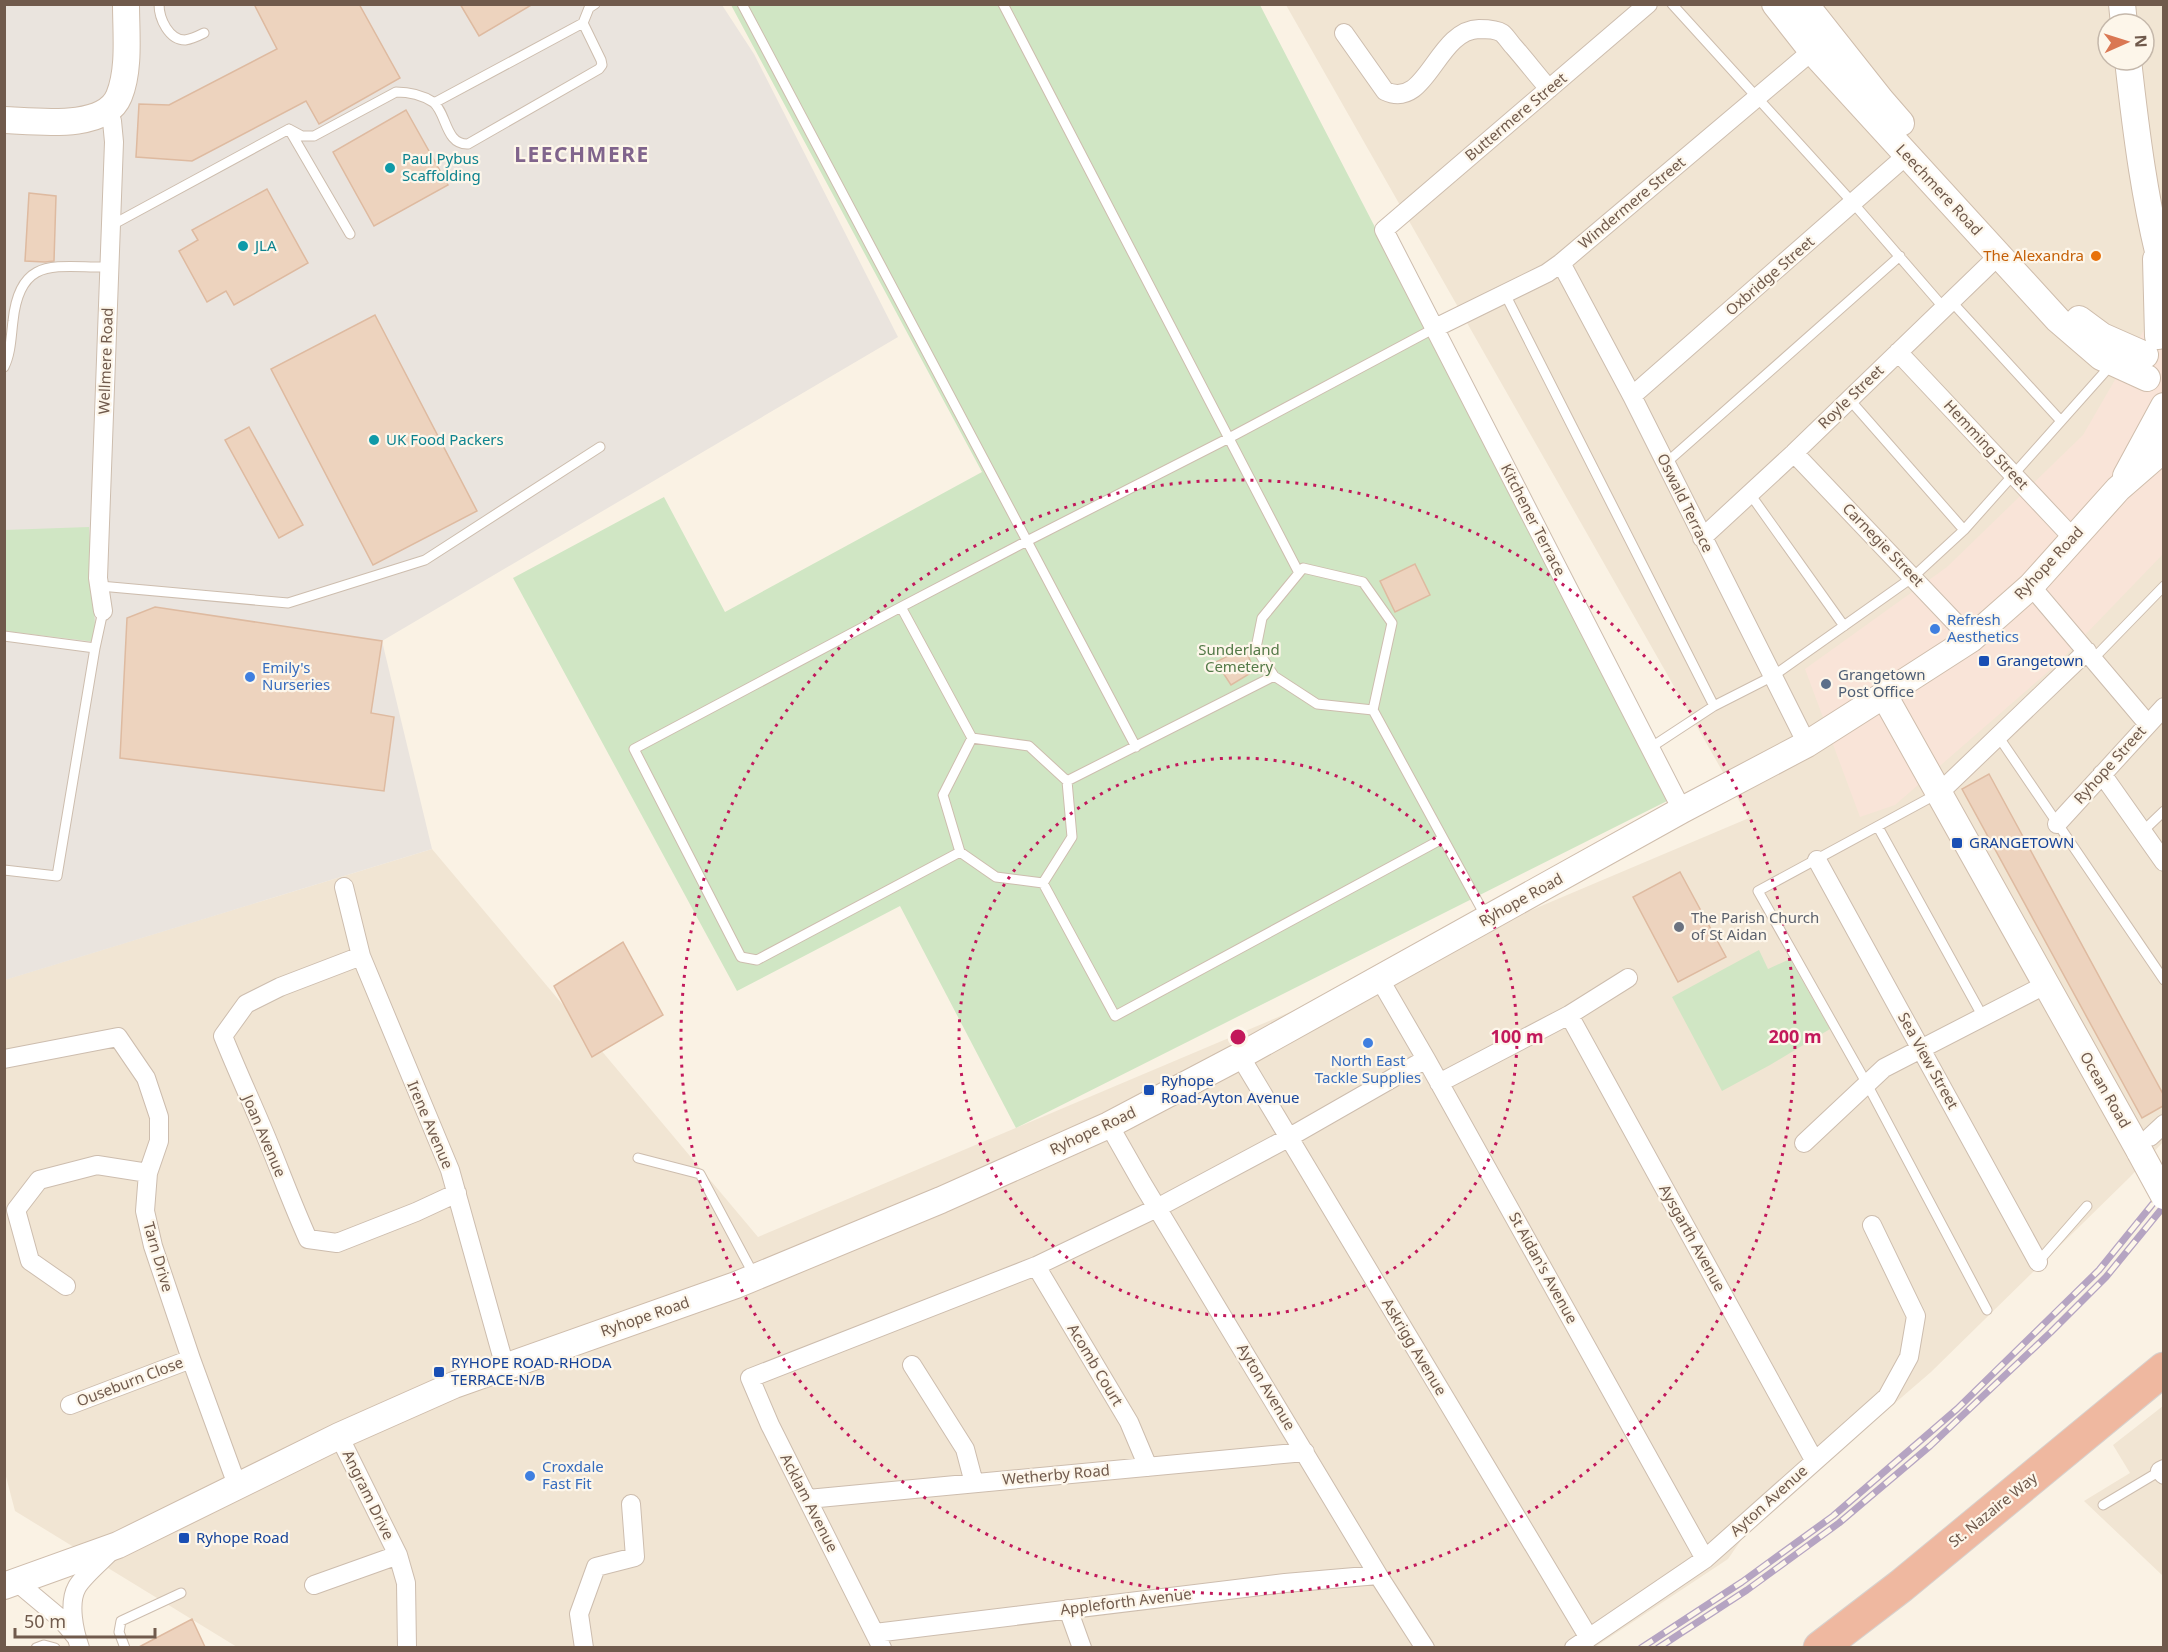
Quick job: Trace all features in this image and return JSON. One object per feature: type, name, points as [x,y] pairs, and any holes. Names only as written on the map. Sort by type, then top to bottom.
[{"type":"highway","name":"St. Nazaire Way","points":[[1820,1647],[1911,1578],[2163,1369]]},
{"type":"main road","points":[[4,120],[59,122],[90,119],[107,111],[119,97],[126,58],[126,4]]},
{"type":"main road","name":"Leechmere Road","points":[[1775,4],[1812,51],[2058,320],[2084,343],[2113,363],[2155,359]]},
{"type":"main road","name":"Leechmere Road","points":[[1805,4],[1881,100],[2076,316],[2102,336],[2155,359]]},
{"type":"main road","points":[[2129,72],[2139,153],[2163,275]]},
{"type":"main road","points":[[2155,359],[2156,245]]},
{"type":"main road","name":"Ryhope Road","points":[[2118,489],[2163,406]]},
{"type":"main road","name":"Ryhope Road","points":[[11,1584],[118,1545],[339,1436],[454,1385],[755,1277],[941,1200],[1109,1125],[1240,1056],[1682,810],[1807,744],[1971,639],[2031,586],[2118,489],[2163,450]]},
{"type":"main road","points":[[1884,695],[1940,792]]},
{"type":"main road","name":"Ocean Road","points":[[1940,792],[2045,985],[2145,1145],[2163,1196]]},
{"type":"street","name":"Buttermere Street","points":[[1384,230],[1648,4]]},
{"type":"street","points":[[1344,33],[1385,91],[1393,95],[1403,95],[1422,81],[1454,38],[1470,29],[1486,29],[1502,33],[1549,89]]},
{"type":"street","name":"Windermere Street","points":[[1435,328],[1547,273],[1561,263],[1812,51]]},
{"type":"street","name":"Wellmere Road","points":[[103,611],[98,578],[114,142],[112,121],[107,111]]},
{"type":"street","name":"Oxbridge Street","points":[[1632,396],[1907,155]]},
{"type":"street","name":"Kitchener Terrace","points":[[1384,230],[1682,810]]},
{"type":"street","name":"Royle Street","points":[[1702,538],[1794,453],[1999,255]]},
{"type":"street","name":"Oswald Terrace","points":[[1561,263],[1632,396],[1807,744]]},
{"type":"street","name":"Hemming Street","points":[[1899,352],[2073,538]]},
{"type":"street","name":"Carnegie Street","points":[[1794,453],[1971,639]]},
{"type":"street","points":[[2031,586],[2147,723]]},
{"type":"street","points":[[1940,792],[1998,736],[2091,655]]},
{"type":"street","name":"Ryhope Street","points":[[2057,824],[2163,706]]},
{"type":"street","points":[[2102,774],[2163,862]]},
{"type":"street","name":"Sea View Street","points":[[1817,860],[2038,1262]]},
{"type":"street","name":"Irene Avenue","points":[[344,887],[361,956],[458,1192],[505,1366]]},
{"type":"street","name":"Joan Avenue","points":[[361,956],[280,987],[246,1004],[223,1036],[267,1139],[291,1203],[308,1239],[338,1243],[416,1212],[458,1192]]},
{"type":"street","name":"St Aidan's Avenue","points":[[1379,978],[1705,1559]]},
{"type":"street","points":[[1439,1083],[1569,1015],[1628,978]]},
{"type":"street","points":[[1804,1143],[1884,1068],[2045,985]]},
{"type":"street","name":"Aysgarth Avenue","points":[[1569,1015],[1814,1460]]},
{"type":"street","name":"Tarn Drive","points":[[4,1059],[118,1037],[146,1078],[159,1117],[159,1141],[148,1173],[145,1211],[153,1246],[237,1485]]},
{"type":"street","name":"Askrigg Avenue","points":[[1240,1056],[1582,1643]]},
{"type":"street","points":[[1036,1266],[1157,1208],[1288,1138],[1426,1059]]},
{"type":"street","points":[[2145,1145],[2163,1124]]},
{"type":"street","name":"Ayton Avenue","points":[[1109,1125],[1378,1575],[1425,1647]]},
{"type":"street","points":[[66,1286],[30,1261],[16,1210],[39,1180],[97,1164],[148,1173]]},
{"type":"street","name":"Ayton Avenue","points":[[1582,1643],[1705,1559],[1887,1397],[1909,1357],[1916,1316],[1872,1225]]},
{"type":"street","name":"Acklam Avenue","points":[[879,1640],[750,1378],[1036,1266]]},
{"type":"street","name":"Acomb Court","points":[[1036,1266],[1129,1422],[1148,1467]]},
{"type":"street","name":"Ouseburn Close","points":[[70,1405],[191,1359]]},
{"type":"street","points":[[912,1365],[965,1449],[974,1483]]},
{"type":"street","name":"Angram Drive","points":[[339,1436],[398,1555],[406,1583],[407,1647]]},
{"type":"street","name":"Wetherby Road","points":[[808,1499],[1305,1452]]},
{"type":"street","points":[[584,1647],[579,1614],[596,1568],[635,1557],[631,1504]]},
{"type":"street","points":[[78,1642],[73,1604],[77,1587],[118,1545]]},
{"type":"street","name":"Angram Drive","points":[[314,1585],[398,1555]]},
{"type":"street","name":"Appleforth Avenue","points":[[879,1640],[1068,1609],[1286,1583],[1378,1575]]},
{"type":"street","points":[[11,1584],[61,1619],[78,1642]]},
{"type":"street","points":[[1068,1609],[1082,1647]]},
{"type":"lane","points":[[159,4],[163,23],[171,34],[182,40],[193,39],[204,33]]},
{"type":"lane","points":[[434,103],[583,23],[589,8],[595,4]]},
{"type":"lane","points":[[742,4],[1136,747]]},
{"type":"lane","points":[[1003,4],[1299,573]]},
{"type":"lane","points":[[1672,4],[1900,256],[2061,421]]},
{"type":"lane","points":[[289,129],[302,136],[314,136],[396,92],[410,92],[434,103],[454,140],[461,144],[468,144],[599,69],[602,65],[601,60],[583,23]]},
{"type":"lane","points":[[111,225],[289,129]]},
{"type":"lane","points":[[289,129],[350,234]]},
{"type":"lane","points":[[1666,464],[1900,256]]},
{"type":"lane","points":[[4,366],[8,359],[13,314],[22,285],[26,280],[34,273],[49,267],[109,267]]},
{"type":"lane","points":[[1505,294],[1714,706]]},
{"type":"lane","points":[[960,852],[757,960],[741,957],[634,749],[1435,328]]},
{"type":"lane","points":[[1650,748],[1714,706],[1773,676],[1913,577],[1964,530],[2113,363]]},
{"type":"lane","points":[[1849,398],[1964,530]]},
{"type":"lane","points":[[100,586],[288,603],[425,560],[600,447]]},
{"type":"lane","points":[[1750,494],[1844,626]]},
{"type":"lane","points":[[1373,710],[1317,704],[1274,676],[1256,648],[1262,618],[1303,568],[1363,582],[1392,623],[1373,710],[1487,919]]},
{"type":"lane","points":[[2091,655],[2163,586]]},
{"type":"lane","points":[[901,607],[972,738]]},
{"type":"lane","points":[[4,870],[57,876],[94,648],[103,611]]},
{"type":"lane","points":[[4,636],[94,648]]},
{"type":"lane","points":[[1067,782],[1274,676]]},
{"type":"lane","points":[[1998,736],[2163,980]]},
{"type":"lane","points":[[972,738],[1029,746],[1067,782],[1072,837],[1043,883]]},
{"type":"lane","points":[[972,738],[943,795],[960,852],[996,877],[1043,883]]},
{"type":"lane","points":[[1940,792],[1758,891],[1867,1084],[1987,1310]]},
{"type":"lane","points":[[2142,832],[2163,811]]},
{"type":"lane","points":[[1878,827],[1983,1017]]},
{"type":"lane","points":[[1043,883],[1115,1016],[1442,839]]},
{"type":"lane","points":[[638,1158],[700,1174],[755,1277]]},
{"type":"lane","points":[[2038,1262],[2087,1206]]},
{"type":"lane","points":[[2103,1505],[2162,1472]]},
{"type":"lane","points":[[125,1647],[119,1632],[121,1621],[181,1593]]},
{"type":"lane","points":[[36,1647],[44,1645],[55,1647]]},
{"type":"shaded area","points":[[5,5],[722,5],[754,54],[898,337],[382,641],[432,849],[5,980]]},
{"type":"shaded area","name":"Grangetown","points":[[1286,5],[2163,5],[2163,1142],[1931,1372],[1748,1530],[1728,1559],[1595,1647],[237,1647],[15,1511],[4,1469],[4,980],[432,849],[758,1237],[1749,818]]},
{"type":"shaded area","points":[[2163,297],[2163,554],[2058,663],[1895,805],[1860,817],[1805,669],[1947,567],[2083,435]]},
{"type":"shaded area","points":[[2163,1406],[2163,1576],[2084,1501],[2130,1473],[2113,1445]]},
{"type":"green space","name":"Sunderland Cemetery","points":[[731,5],[1260,5],[1671,799],[1016,1128],[900,906],[737,991],[513,578],[664,497],[725,612],[982,472]]},
{"type":"green space","points":[[89,527],[96,642],[5,631],[4,530]]},
{"type":"green space","points":[[1759,950],[1768,969],[1790,959],[1830,1029],[1722,1091],[1672,997]]},
{"type":"building","points":[[254,4],[359,4],[400,78],[319,124],[306,101],[192,161],[136,157],[139,104],[169,105],[277,49]]},
{"type":"building","points":[[460,4],[533,4],[479,36]]},
{"type":"building","name":"Paul Pybus Scaffolding","points":[[406,110],[448,185],[374,226],[333,152]]},
{"type":"building","name":"JLA","points":[[267,189],[308,263],[234,305],[226,291],[207,302],[179,251],[198,240],[192,230]]},
{"type":"building","points":[[29,193],[56,196],[54,261],[25,261]]},
{"type":"building","name":"UK Food Packers","points":[[375,315],[477,511],[373,565],[271,369]]},
{"type":"building","points":[[249,427],[303,525],[279,538],[225,440]]},
{"type":"building","points":[[1415,564],[1430,595],[1395,612],[1380,581]]},
{"type":"building","name":"Emily's Nurseries","points":[[155,607],[382,641],[371,713],[394,717],[384,791],[120,758],[127,618]]},
{"type":"building","points":[[1245,647],[1254,671],[1231,685],[1216,662]]},
{"type":"building","points":[[1989,774],[2163,1094],[2163,1106],[2142,1118],[1962,789]]},
{"type":"building","name":"The Parish Church of St Aidan","points":[[1680,872],[1726,957],[1678,982],[1633,897]]},
{"type":"building","points":[[623,942],[663,1015],[592,1057],[554,986]]},
{"type":"building","points":[[192,1619],[205,1647],[139,1647]]},
{"type":"railway","points":[[1641,1648],[1742,1582],[1833,1516],[1957,1409],[2099,1270],[2164,1190]]},
{"type":"railway","points":[[1658,1648],[1747,1590],[1839,1523],[1930,1446],[2106,1277],[2164,1206]]},
{"type":"place","name":"Paul Pybus Scaffolding","points":[[390,168]]},
{"type":"place","name":"JLA","points":[[243,246]]},
{"type":"place","name":"The Alexandra","points":[[2096,256]]},
{"type":"place","name":"UK Food Packers","points":[[374,440]]},
{"type":"place","name":"Refresh Aesthetics","points":[[1935,629]]},
{"type":"place","name":"Grangetown","points":[[1984,661]]},
{"type":"place","name":"Emily's Nurseries","points":[[250,677]]},
{"type":"place","name":"Grangetown Post Office","points":[[1826,684]]},
{"type":"place","name":"GRANGETOWN","points":[[1957,843]]},
{"type":"place","name":"The Parish Church of St Aidan","points":[[1679,927]]},
{"type":"place","name":"North East Tackle Supplies","points":[[1368,1043]]},
{"type":"place","name":"Ryhope Road-Ayton Avenue","points":[[1149,1090]]},
{"type":"place","name":"RYHOPE ROAD-RHODA TERRACE-N/B","points":[[439,1372]]},
{"type":"place","name":"Croxdale Fast Fit","points":[[530,1476]]},
{"type":"place","name":"Ryhope Road","points":[[184,1538]]},
{"type":"district","name":"LEECHMERE","points":[[582,155]]}]
